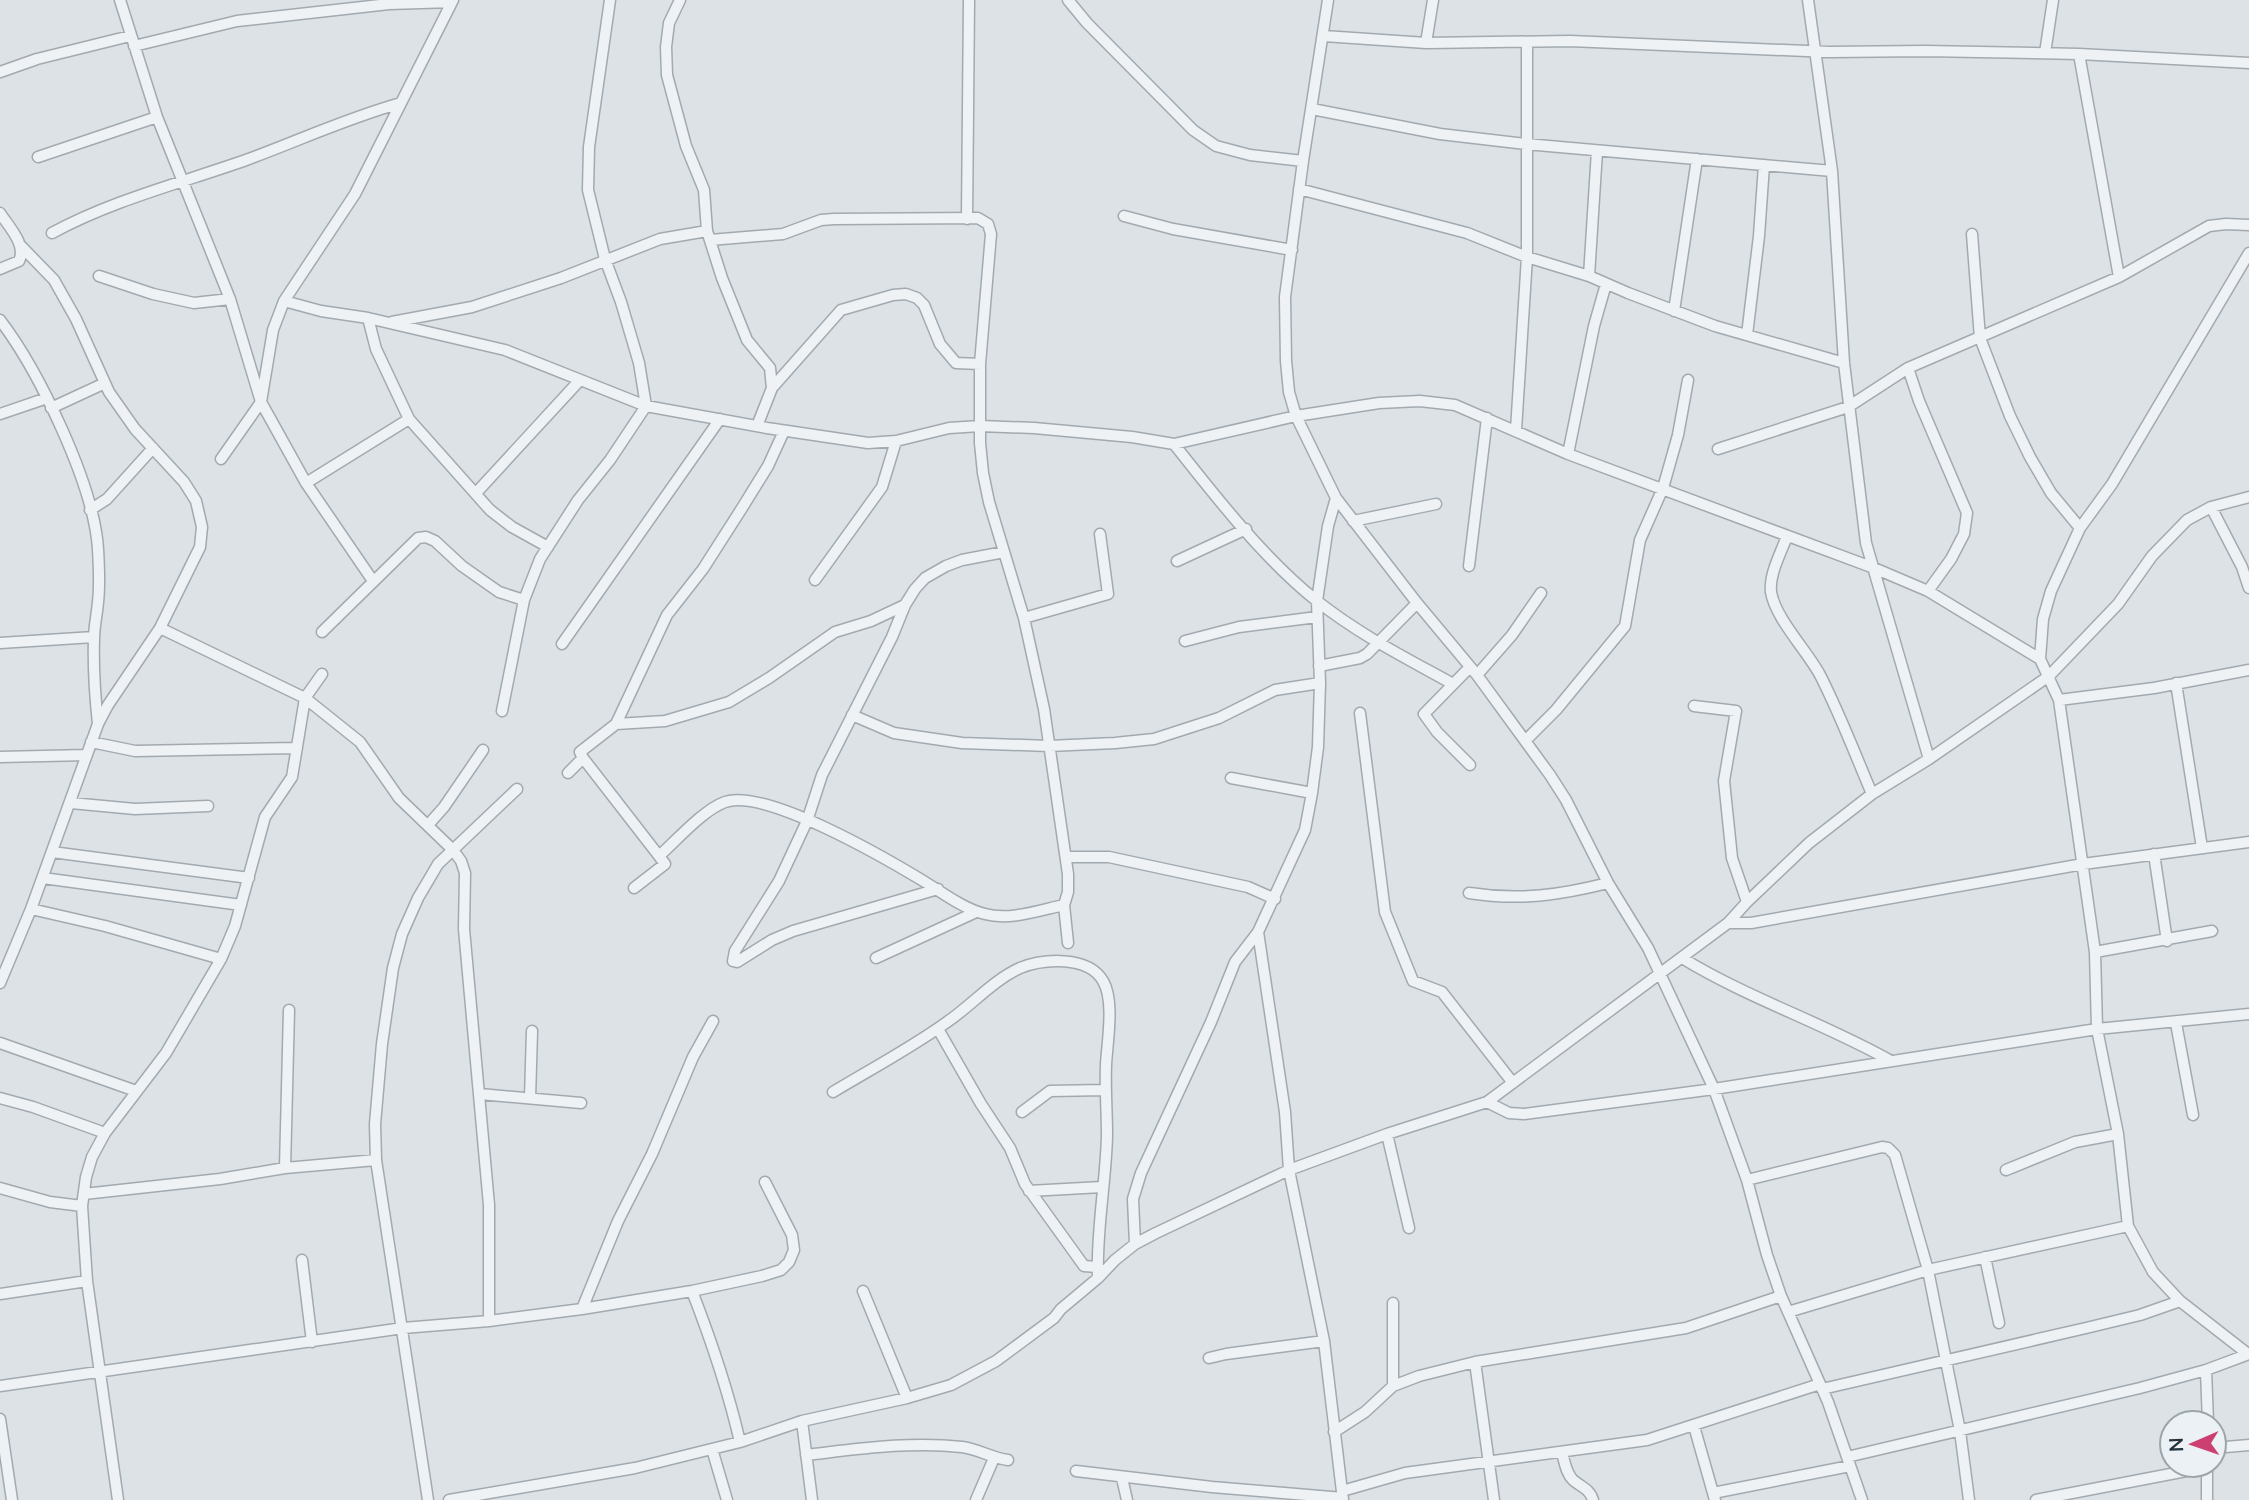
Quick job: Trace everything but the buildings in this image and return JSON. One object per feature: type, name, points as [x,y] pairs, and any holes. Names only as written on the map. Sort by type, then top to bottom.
[{"type":"street","points":[[120,0],[157,117],[230,299],[261,401],[306,483],[373,581]]},
{"type":"street","points":[[502,711],[524,600],[540,559],[578,500],[610,460],[646,406],[639,363],[605,259],[588,190],[589,147],[610,0]]},
{"type":"street","points":[[680,0],[669,23],[667,75],[686,146],[704,190],[709,235],[722,278],[747,340],[770,368],[772,388]]},
{"type":"street","points":[[967,219],[969,0]]},
{"type":"street","points":[[1068,0],[1087,23],[1193,130],[1216,146],[1250,155],[1303,161]]},
{"type":"street","points":[[1328,0],[1285,297],[1286,361],[1289,392],[1296,416],[1336,498],[1417,603],[1474,671],[1526,740],[1566,800],[1608,883],[1660,973],[1714,1089],[1747,1180],[1781,1296],[1821,1387],[1862,1500]]},
{"type":"street","points":[[1426,43],[1433,0]]},
{"type":"street","points":[[1808,0],[1832,171],[1848,407],[1866,543],[1929,759]]},
{"type":"street","points":[[2045,54],[2053,0]]},
{"type":"street","points":[[0,72],[37,59],[237,21],[389,4],[452,1],[355,194],[284,301],[273,330],[261,401],[221,459]]},
{"type":"street","points":[[1324,36],[1426,43],[1570,41],[1706,48],[2079,54],[2249,63]]},
{"type":"street","points":[[1516,430],[1527,257],[1527,43]]},
{"type":"street","points":[[2079,54],[2119,277]]},
{"type":"street","points":[[52,233],[82,217],[247,159],[366,113],[401,103]]},
{"type":"street","points":[[1312,109],[1440,134],[1597,151],[1832,171]]},
{"type":"street","points":[[38,157],[157,117]]},
{"type":"street","points":[[1590,275],[1597,151]]},
{"type":"street","points":[[1674,311],[1697,159]]},
{"type":"street","points":[[1747,335],[1764,165]]},
{"type":"street","points":[[1299,189],[1467,233],[1527,257],[1590,275],[1606,284],[1715,326],[1844,363]]},
{"type":"street","points":[[0,213],[21,246],[54,281],[76,318],[105,383],[135,429],[184,482],[196,501],[202,527],[200,547],[160,628],[98,724],[43,878],[0,983]]},
{"type":"street","points":[[1124,216],[1173,229],[1292,250]]},
{"type":"street","points":[[385,323],[472,307],[561,278],[660,239],[783,234],[821,220],[834,219],[978,218],[988,225],[991,234],[980,364],[980,443],[987,492],[1024,618],[1044,709],[1066,857],[1068,892],[1064,905],[1068,943]]},
{"type":"street","points":[[1718,449],[1848,407],[1908,368],[2119,277],[2209,226],[2249,225]]},
{"type":"street","points":[[1972,234],[1980,338],[2010,416],[2030,457],[2051,493],[2080,528]]},
{"type":"street","points":[[0,268],[19,261],[22,255],[21,246]]},
{"type":"street","points":[[2248,1354],[2180,1301],[2153,1272],[2128,1226],[2118,1134],[2096,1029],[2095,952],[2059,700],[2040,659],[2043,619],[2051,591],[2080,528],[2112,484],[2249,253]]},
{"type":"street","points":[[100,275],[153,294],[194,303],[230,299]]},
{"type":"street","points":[[1568,454],[1594,326],[1606,284]]},
{"type":"street","points":[[757,426],[772,388],[841,310],[894,295],[917,298],[924,305],[940,344],[956,363],[980,364]]},
{"type":"street","points":[[284,301],[321,311],[369,318],[505,351],[646,406],[868,443],[896,440],[949,428],[980,426],[1132,437],[1174,444],[1296,416],[1379,403],[1420,401],[1455,405],[1568,454],[1874,568],[1928,591],[2040,659]]},
{"type":"street","points":[[369,318],[376,349],[409,419],[490,510],[512,527],[548,547]]},
{"type":"street","points":[[0,320],[16,341],[49,403],[77,467],[90,510],[98,547],[98,599],[94,637],[98,724]]},
{"type":"street","points":[[1908,368],[1919,401],[1967,513],[1964,534],[1951,559],[1928,591]]},
{"type":"street","points":[[476,493],[580,380]]},
{"type":"street","points":[[1526,740],[1556,710],[1625,626],[1640,540],[1663,488],[1678,435],[1688,380]]},
{"type":"street","points":[[0,414],[49,403],[105,383]]},
{"type":"street","points":[[1469,566],[1487,418]]},
{"type":"street","points":[[306,483],[409,419]]},
{"type":"street","points":[[562,644],[720,419]]},
{"type":"street","points":[[634,888],[666,864],[580,752],[615,724],[667,615],[703,569],[743,508],[768,466],[784,431]]},
{"type":"street","points":[[815,580],[882,487],[896,440]]},
{"type":"street","points":[[1174,444],[1210,490],[1271,558],[1317,600],[1379,643],[1453,684]]},
{"type":"street","points":[[90,510],[107,499],[153,448]]},
{"type":"street","points":[[449,1500],[635,1468],[740,1442],[802,1421],[907,1398],[951,1385],[996,1361],[1054,1318],[1097,1273],[1135,1244],[1289,1170],[1387,1134],[1487,1102],[1728,923],[1746,902],[1810,843],[1872,794],[1929,759],[2049,677],[2118,604],[2152,556],[2187,520],[2211,507],[2249,496]]},
{"type":"street","points":[[1135,1244],[1133,1199],[1141,1173],[1236,962],[1258,932],[1305,830],[1318,747],[1320,683],[1317,600],[1328,526],[1336,498]]},
{"type":"street","points":[[1353,521],[1436,504]]},
{"type":"street","points":[[2211,507],[2242,567],[2249,588]]},
{"type":"street","points":[[1177,561],[1246,529]]},
{"type":"street","points":[[1024,618],[1108,594],[1100,534]]},
{"type":"street","points":[[1787,536],[1774,571],[1772,597],[1819,674],[1872,794]]},
{"type":"street","points":[[322,632],[418,538],[426,537],[435,541],[463,566],[499,592],[524,600]]},
{"type":"street","points":[[938,889],[793,931],[772,940],[737,962],[733,961],[735,951],[779,881],[807,821],[822,775],[901,619],[905,604],[925,578],[946,566],[1004,552]]},
{"type":"street","points":[[1470,765],[1424,717],[1428,709],[1453,684],[1474,671],[1512,635],[1541,593]]},
{"type":"street","points":[[1319,666],[1360,658],[1379,643],[1417,603]]},
{"type":"street","points":[[615,724],[664,721],[729,702],[835,632],[871,621],[905,604]]},
{"type":"street","points":[[1185,641],[1239,626],[1317,617]]},
{"type":"street","points":[[160,628],[305,698],[360,742],[399,798],[453,850],[466,873],[464,929],[489,1205],[489,1321]]},
{"type":"street","points":[[0,643],[94,637]]},
{"type":"street","points":[[2059,700],[2249,670]]},
{"type":"street","points":[[118,1500],[87,1281],[82,1206],[92,1157],[105,1133],[166,1053],[236,926],[265,817],[292,777],[305,698],[322,674]]},
{"type":"street","points":[[852,715],[894,733],[962,743],[1049,746],[1154,739],[1219,718],[1275,690],[1320,683]]},
{"type":"street","points":[[2176,683],[2202,848]]},
{"type":"street","points":[[1694,706],[1736,711],[1724,781],[1732,858],[1746,902]]},
{"type":"street","points":[[1360,712],[1385,912],[1398,947],[1413,981],[1442,992],[1513,1083]]},
{"type":"street","points":[[91,742],[135,751],[297,748]]},
{"type":"street","points":[[428,825],[483,750]]},
{"type":"street","points":[[0,757],[87,755]]},
{"type":"street","points":[[568,773],[583,758]]},
{"type":"street","points":[[1231,778],[1312,793]]},
{"type":"street","points":[[428,1500],[376,1160],[375,1124],[382,1044],[393,968],[402,934],[418,898],[438,864],[517,789]]},
{"type":"street","points":[[659,856],[710,811],[724,803],[742,800],[756,802],[807,821],[871,850],[976,912],[1003,916],[1064,905]]},
{"type":"street","points":[[71,803],[135,808],[208,806]]},
{"type":"street","points":[[1728,923],[1751,923],[2083,864],[2249,842]]},
{"type":"street","points":[[52,852],[249,878]]},
{"type":"street","points":[[2154,854],[2167,941]]},
{"type":"street","points":[[1066,857],[1108,857],[1215,878],[1248,887],[1275,899]]},
{"type":"street","points":[[43,878],[241,905]]},
{"type":"street","points":[[1469,892],[1527,898],[1568,893],[1608,883]]},
{"type":"street","points":[[31,909],[104,926],[220,959]]},
{"type":"street","points":[[876,958],[976,912]]},
{"type":"street","points":[[2095,952],[2212,931]]},
{"type":"street","points":[[1258,932],[1285,1112],[1289,1170],[1324,1341],[1342,1496]]},
{"type":"street","points":[[1682,958],[1891,1061]]},
{"type":"street","points":[[833,1092],[938,1029],[967,1009],[1006,975],[1019,969],[1033,963],[1064,960],[1081,964],[1100,976],[1107,991],[1109,1026],[1105,1090],[1107,1135],[1097,1273]]},
{"type":"street","points":[[285,1168],[289,1010]]},
{"type":"street","points":[[1487,1102],[1509,1112],[1524,1114],[1714,1089],[2096,1029],[2249,1014]]},
{"type":"street","points":[[582,1309],[618,1221],[652,1154],[693,1057],[713,1021]]},
{"type":"street","points":[[2176,1023],[2193,1115]]},
{"type":"street","points":[[938,1029],[1010,1148],[1029,1191],[1084,1266],[1097,1273]]},
{"type":"street","points":[[530,1098],[532,1031]]},
{"type":"street","points":[[0,1043],[136,1091]]},
{"type":"street","points":[[1022,1112],[1050,1091],[1105,1090]]},
{"type":"street","points":[[480,1094],[581,1103]]},
{"type":"street","points":[[0,1098],[105,1133]]},
{"type":"street","points":[[1387,1134],[1409,1228]]},
{"type":"street","points":[[2006,1170],[2075,1142],[2118,1134]]},
{"type":"street","points":[[1747,1180],[1882,1147],[1888,1148],[1895,1155],[1928,1270],[1960,1430],[1969,1500]]},
{"type":"street","points":[[84,1194],[220,1179],[285,1168],[376,1160]]},
{"type":"street","points":[[0,1386],[403,1328],[489,1321],[582,1309],[692,1291],[762,1276],[781,1270],[789,1262],[794,1250],[792,1235],[765,1182]]},
{"type":"street","points":[[1029,1191],[1102,1187]]},
{"type":"street","points":[[0,1188],[50,1202],[82,1206]]},
{"type":"street","points":[[1788,1312],[1928,1270],[2128,1226]]},
{"type":"street","points":[[1985,1257],[1998,1323]]},
{"type":"street","points":[[302,1260],[312,1342]]},
{"type":"street","points":[[0,1294],[87,1281]]},
{"type":"street","points":[[692,1291],[731,1404],[740,1442]]},
{"type":"street","points":[[863,1291],[907,1398]]},
{"type":"street","points":[[1334,1432],[1365,1412],[1393,1386],[1419,1376],[1475,1362],[1686,1328],[1781,1296]]},
{"type":"street","points":[[1076,1471],[1122,1478],[1342,1496],[1405,1474],[1634,1443],[1694,1426],[1739,1409],[1821,1387],[2086,1328],[2140,1315],[2180,1301]]},
{"type":"street","points":[[1393,1303],[1393,1386]]},
{"type":"street","points":[[1209,1358],[1324,1341]]},
{"type":"street","points":[[1694,1426],[1714,1496],[1960,1430],[2140,1388],[2206,1370],[2248,1354]]},
{"type":"street","points":[[1475,1362],[1494,1500]]},
{"type":"street","points":[[2206,1370],[2207,1409]]},
{"type":"street","points":[[0,1419],[12,1500]]},
{"type":"street","points":[[802,1421],[812,1500]]},
{"type":"street","points":[[806,1454],[930,1444],[977,1450],[994,1458],[1008,1460]]},
{"type":"street","points":[[2228,1447],[2249,1446]]},
{"type":"street","points":[[712,1449],[727,1500]]},
{"type":"street","points":[[1562,1453],[1567,1471],[1590,1493],[1593,1500]]},
{"type":"street","points":[[976,1500],[994,1458]]},
{"type":"street","points":[[2036,1500],[2158,1476]]},
{"type":"street","points":[[1122,1478],[1127,1500]]},
{"type":"street","points":[[2207,1479],[2207,1500]]}]
